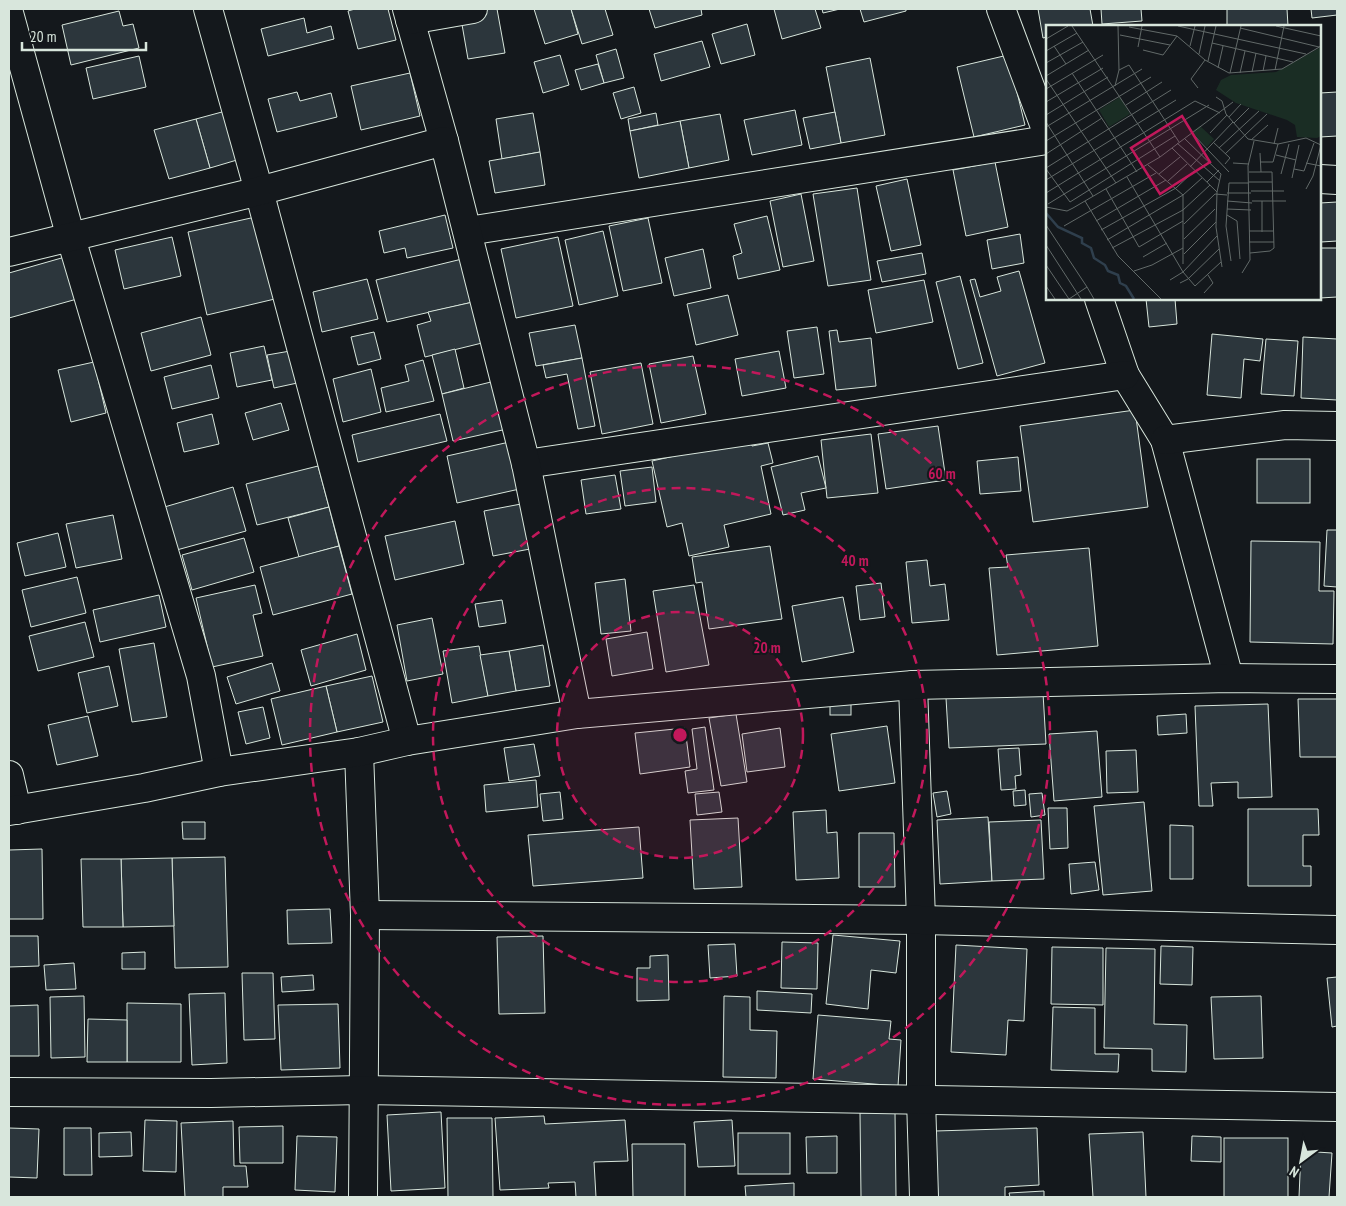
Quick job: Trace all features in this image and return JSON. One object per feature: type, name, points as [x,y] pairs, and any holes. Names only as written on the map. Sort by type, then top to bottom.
[{"type":"street","points":[[208,9],[260,191],[407,741]]},
{"type":"street","points":[[473,9],[408,14],[468,231],[526,464],[577,714]]},
{"type":"street","points":[[1001,9],[1046,129]]},
{"type":"street","points":[[9,13],[71,238],[201,676],[219,772]]},
{"type":"street","points":[[468,231],[1046,140]]},
{"type":"street","points":[[9,252],[260,191],[444,141]]},
{"type":"street","points":[[1321,179],[1337,180]]},
{"type":"street","points":[[1099,300],[1125,375],[1165,440],[1229,678]]},
{"type":"street","points":[[526,464],[1125,375]]},
{"type":"street","points":[[1165,440],[1285,426],[1337,426]]},
{"type":"street","points":[[9,775],[13,810],[144,788],[219,772],[359,752],[407,741],[577,714],[913,685],[1229,678],[1337,678]]},
{"type":"street","points":[[913,685],[921,920],[921,1099],[924,1197]]},
{"type":"street","points":[[359,752],[365,915],[362,1090],[363,1197]]},
{"type":"street","points":[[365,915],[921,920],[1337,930]]},
{"type":"street","points":[[9,1092],[211,1093],[362,1090],[1337,1107]]},
{"type":"building","points":[[355,9],[388,9],[396,40],[358,49],[348,11]]},
{"type":"building","points":[[483,9],[497,9],[505,53],[468,59],[460,13]]},
{"type":"building","points":[[534,9],[571,9],[578,34],[545,44]]},
{"type":"building","points":[[571,9],[605,9],[613,35],[582,44]]},
{"type":"building","points":[[649,9],[701,9],[702,15],[655,28]]},
{"type":"building","points":[[774,9],[815,9],[821,28],[782,39]]},
{"type":"building","points":[[822,9],[840,9],[823,13]]},
{"type":"building","points":[[860,9],[906,9],[906,11],[864,22]]},
{"type":"building","points":[[1038,9],[1090,9],[1093,25],[1046,25],[1046,37],[1043,38]]},
{"type":"building","points":[[1101,9],[1141,9],[1142,21],[1102,24]]},
{"type":"building","points":[[1227,9],[1287,9],[1288,25],[1227,25]]},
{"type":"building","points":[[1311,9],[1337,9],[1337,15],[1312,18]]},
{"type":"building","points":[[119,11],[123,26],[133,24],[139,48],[71,65],[62,25]]},
{"type":"building","points":[[304,18],[307,33],[331,26],[334,39],[268,56],[261,29]]},
{"type":"building","points":[[747,24],[755,55],[721,64],[712,34]]},
{"type":"building","points":[[702,41],[710,67],[661,81],[654,54]]},
{"type":"building","points":[[616,49],[624,78],[604,83],[596,55]]},
{"type":"building","points":[[560,55],[569,85],[543,93],[534,62]]},
{"type":"building","points":[[1008,55],[1025,125],[974,137],[957,67]]},
{"type":"building","points":[[139,56],[146,87],[93,99],[86,68]]},
{"type":"building","points":[[870,58],[885,135],[841,143],[826,67]]},
{"type":"building","points":[[598,64],[604,83],[581,90],[575,70]]},
{"type":"building","points":[[410,73],[420,116],[361,130],[351,86]]},
{"type":"building","points":[[634,87],[641,113],[621,119],[613,93]]},
{"type":"building","points":[[297,92],[300,101],[331,93],[337,117],[277,132],[268,99]]},
{"type":"building","points":[[1337,92],[1337,136],[1321,137],[1321,93]]},
{"type":"building","points":[[233,109],[247,157],[210,168],[196,119]]},
{"type":"building","points":[[795,110],[802,145],[752,155],[744,120]]},
{"type":"building","points":[[835,112],[841,143],[810,149],[803,118]]},
{"type":"building","points":[[533,113],[540,152],[502,159],[496,119]]},
{"type":"building","points":[[656,113],[658,125],[630,131],[628,119]]},
{"type":"building","points":[[720,114],[729,160],[689,168],[680,121]]},
{"type":"building","points":[[196,119],[210,168],[169,179],[154,130]]},
{"type":"building","points":[[680,121],[689,168],[639,178],[630,131]]},
{"type":"building","points":[[540,152],[545,185],[495,193],[489,161]]},
{"type":"building","points":[[995,162],[1008,227],[966,236],[953,170]]},
{"type":"building","points":[[907,179],[921,245],[891,251],[876,186]]},
{"type":"building","points":[[857,188],[871,280],[828,286],[813,194]]},
{"type":"building","points":[[801,194],[814,261],[783,267],[770,201]]},
{"type":"building","points":[[1337,202],[1337,241],[1321,242],[1321,203]]},
{"type":"building","points":[[445,215],[453,248],[407,258],[405,248],[384,253],[379,231]]},
{"type":"building","points":[[260,216],[279,298],[207,315],[188,232]]},
{"type":"building","points":[[767,216],[780,270],[738,279],[733,256],[742,253],[734,224]]},
{"type":"building","points":[[648,218],[662,283],[623,291],[609,226]]},
{"type":"building","points":[[603,231],[618,296],[579,305],[565,240]]},
{"type":"building","points":[[1020,234],[1024,263],[992,269],[987,240]]},
{"type":"building","points":[[172,237],[181,276],[124,289],[115,250]]},
{"type":"building","points":[[558,237],[573,306],[516,318],[501,249]]},
{"type":"building","points":[[1321,248],[1337,248],[1337,297],[1321,298]]},
{"type":"building","points":[[703,249],[711,288],[674,296],[665,258]]},
{"type":"building","points":[[922,253],[926,274],[882,282],[877,261]]},
{"type":"building","points":[[65,257],[77,299],[9,318],[9,273]]},
{"type":"building","points":[[462,259],[473,302],[387,322],[376,280]]},
{"type":"building","points":[[1019,271],[1045,363],[997,376],[970,280],[975,279],[980,297],[1001,291],[997,277]]},
{"type":"building","points":[[960,276],[983,363],[958,369],[936,282]]},
{"type":"building","points":[[367,279],[378,319],[322,332],[313,292]]},
{"type":"building","points":[[924,280],[933,322],[876,333],[868,290]]},
{"type":"building","points":[[728,295],[738,335],[696,345],[687,304]]},
{"type":"building","points":[[1146,300],[1175,300],[1177,324],[1149,327]]},
{"type":"building","points":[[473,302],[482,343],[425,357],[417,325],[431,321],[428,312]]},
{"type":"building","points":[[201,317],[211,355],[151,371],[141,333]]},
{"type":"building","points":[[575,325],[582,358],[536,366],[529,333]]},
{"type":"building","points":[[817,327],[824,374],[794,378],[787,331]]},
{"type":"building","points":[[837,330],[839,342],[871,338],[876,386],[836,390],[829,331]]},
{"type":"building","points":[[374,332],[381,359],[358,365],[351,337]]},
{"type":"building","points":[[1212,334],[1263,339],[1260,361],[1244,359],[1241,398],[1207,395]]},
{"type":"building","points":[[1303,337],[1337,339],[1337,400],[1301,398]]},
{"type":"building","points":[[1266,339],[1298,341],[1294,396],[1261,394]]},
{"type":"building","points":[[264,346],[272,380],[237,387],[230,353]]},
{"type":"building","points":[[455,349],[464,388],[442,394],[432,355]]},
{"type":"building","points":[[296,350],[302,382],[274,388],[267,355]]},
{"type":"building","points":[[779,351],[786,388],[742,396],[735,359]]},
{"type":"building","points":[[693,356],[706,414],[661,423],[649,364]]},
{"type":"building","points":[[582,358],[595,426],[578,429],[567,374],[546,378],[543,365]]},
{"type":"building","points":[[423,360],[434,401],[386,412],[381,388],[409,381],[405,365]]},
{"type":"building","points":[[94,362],[106,413],[71,422],[58,370]]},
{"type":"building","points":[[641,363],[653,424],[602,434],[590,372]]},
{"type":"building","points":[[211,365],[219,398],[172,409],[164,377]]},
{"type":"building","points":[[371,369],[381,412],[343,422],[333,379]]},
{"type":"building","points":[[495,381],[507,429],[453,441],[442,394]]},
{"type":"building","points":[[281,403],[289,430],[253,440],[245,413]]},
{"type":"building","points":[[1135,410],[1148,507],[1033,522],[1020,426]]},
{"type":"building","points":[[212,414],[219,444],[184,452],[177,423]]},
{"type":"building","points":[[440,414],[447,441],[358,462],[352,435]]},
{"type":"building","points":[[938,426],[946,480],[886,489],[878,434]]},
{"type":"building","points":[[871,434],[878,493],[827,498],[821,440]]},
{"type":"building","points":[[750,439],[752,446],[768,443],[773,463],[761,466],[771,514],[724,525],[729,547],[689,556],[682,523],[667,527],[652,461]]},
{"type":"building","points":[[514,441],[524,488],[457,503],[447,456]]},
{"type":"building","points":[[818,456],[826,488],[801,493],[805,510],[783,515],[771,467]]},
{"type":"building","points":[[1018,457],[1021,491],[980,494],[977,461]]},
{"type":"building","points":[[1257,459],[1310,459],[1310,503],[1257,503]]},
{"type":"building","points":[[318,466],[329,507],[257,525],[246,484]]},
{"type":"building","points":[[652,467],[656,502],[625,506],[620,471]]},
{"type":"building","points":[[615,475],[621,509],[586,514],[581,480]]},
{"type":"building","points":[[233,487],[246,531],[173,551],[161,508]]},
{"type":"building","points":[[521,504],[530,549],[493,556],[484,511]]},
{"type":"building","points":[[329,507],[339,546],[299,557],[288,518]]},
{"type":"building","points":[[113,515],[122,559],[76,568],[66,524]]},
{"type":"building","points":[[455,521],[464,564],[395,580],[385,536]]},
{"type":"building","points":[[1327,530],[1337,530],[1337,587],[1324,586]]},
{"type":"building","points":[[58,533],[66,567],[25,576],[17,543]]},
{"type":"building","points":[[244,538],[254,572],[192,590],[182,555]]},
{"type":"building","points":[[1251,541],[1320,542],[1319,591],[1334,591],[1333,644],[1250,642]]},
{"type":"building","points":[[339,546],[352,594],[273,615],[260,567]]},
{"type":"building","points":[[770,546],[782,619],[709,629],[702,582],[696,583],[692,557]]},
{"type":"building","points":[[1089,548],[1098,646],[997,655],[989,568],[1008,567],[1006,555]]},
{"type":"building","points":[[927,560],[930,586],[945,584],[949,620],[912,623],[906,562]]},
{"type":"building","points":[[77,577],[86,613],[31,627],[22,590]]},
{"type":"building","points":[[625,579],[631,631],[601,634],[595,583]]},
{"type":"building","points":[[881,583],[885,617],[860,620],[856,586]]},
{"type":"building","points":[[255,585],[262,613],[253,615],[263,656],[212,667],[196,598]]},
{"type":"building","points":[[694,585],[709,665],[666,672],[653,591]]},
{"type":"building","points":[[159,595],[166,627],[100,642],[93,610]]},
{"type":"building","points":[[843,597],[854,652],[802,662],[792,606]]},
{"type":"building","points":[[502,600],[506,623],[479,627],[475,604]]},
{"type":"building","points":[[432,618],[443,674],[407,681],[397,625]]},
{"type":"building","points":[[85,622],[94,657],[38,671],[29,636]]},
{"type":"building","points":[[647,632],[653,669],[612,676],[606,639]]},
{"type":"building","points":[[357,634],[366,670],[311,686],[301,650]]},
{"type":"building","points":[[154,643],[167,717],[132,722],[119,649]]},
{"type":"building","points":[[543,645],[550,686],[516,691],[509,651]]},
{"type":"building","points":[[479,646],[488,696],[452,703],[443,651]]},
{"type":"building","points":[[509,651],[516,691],[488,696],[480,655]]},
{"type":"building","points":[[272,663],[280,691],[236,704],[227,677]]},
{"type":"building","points":[[109,666],[118,706],[87,713],[78,673]]},
{"type":"building","points":[[372,676],[383,722],[337,732],[326,686]]},
{"type":"building","points":[[326,686],[337,732],[282,745],[271,699]]},
{"type":"building","points":[[1043,693],[1046,744],[949,748],[946,698]]},
{"type":"building","points":[[830,695],[851,695],[851,715],[830,715]]},
{"type":"building","points":[[1298,699],[1337,699],[1337,757],[1300,757]]},
{"type":"building","points":[[1268,704],[1272,797],[1238,798],[1238,782],[1211,783],[1213,806],[1199,806],[1195,706]]},
{"type":"building","points":[[263,707],[270,738],[246,744],[238,712]]},
{"type":"building","points":[[736,714],[747,782],[721,786],[709,718]]},
{"type":"building","points":[[1186,714],[1187,733],[1158,735],[1157,716]]},
{"type":"building","points":[[88,716],[98,756],[57,765],[48,725]]},
{"type":"building","points":[[887,726],[895,783],[839,791],[831,734]]},
{"type":"building","points":[[705,727],[714,790],[688,793],[685,771],[697,769],[692,729]]},
{"type":"building","points":[[685,728],[690,767],[640,774],[635,733]]},
{"type":"building","points":[[780,728],[785,767],[747,772],[742,734]]},
{"type":"building","points":[[1097,731],[1102,797],[1054,801],[1049,734]]},
{"type":"building","points":[[534,744],[540,776],[509,781],[504,748]]},
{"type":"building","points":[[1019,748],[1021,775],[1015,776],[1016,789],[1001,790],[998,749]]},
{"type":"building","points":[[1136,750],[1138,792],[1107,793],[1106,751]]},
{"type":"building","points":[[536,780],[538,807],[486,812],[484,785]]},
{"type":"building","points":[[1025,790],[1026,805],[1014,806],[1013,791]]},
{"type":"building","points":[[947,791],[951,814],[937,817],[933,793]]},
{"type":"building","points":[[560,792],[563,819],[543,821],[540,794]]},
{"type":"building","points":[[719,792],[722,812],[697,815],[695,794]]},
{"type":"building","points":[[1042,793],[1045,815],[1031,817],[1029,794]]},
{"type":"building","points":[[1144,802],[1152,891],[1103,895],[1094,806]]},
{"type":"building","points":[[1048,808],[1067,808],[1068,848],[1050,849]]},
{"type":"building","points":[[1248,809],[1318,809],[1319,835],[1303,835],[1303,866],[1311,866],[1311,886],[1248,886]]},
{"type":"building","points":[[826,810],[827,833],[837,832],[839,878],[796,880],[793,812]]},
{"type":"building","points":[[988,817],[992,881],[940,884],[937,820]]},
{"type":"building","points":[[738,818],[742,887],[694,889],[690,820]]},
{"type":"building","points":[[1041,820],[1044,879],[992,881],[989,822]]},
{"type":"building","points":[[182,822],[205,822],[205,839],[183,839]]},
{"type":"building","points":[[1170,825],[1193,826],[1193,879],[1170,879]]},
{"type":"building","points":[[639,827],[643,878],[533,886],[528,835]]},
{"type":"building","points":[[859,833],[894,833],[895,887],[859,887]]},
{"type":"building","points":[[42,849],[43,919],[9,919],[9,850]]},
{"type":"building","points":[[225,857],[228,967],[175,968],[172,858]]},
{"type":"building","points":[[172,858],[174,926],[123,927],[121,859]]},
{"type":"building","points":[[81,859],[121,859],[123,927],[83,927]]},
{"type":"building","points":[[1095,862],[1099,890],[1071,894],[1069,864]]},
{"type":"building","points":[[330,909],[332,943],[288,944],[287,910]]},
{"type":"building","points":[[833,935],[900,941],[896,973],[871,970],[868,1009],[826,1004]]},
{"type":"building","points":[[9,936],[38,936],[39,966],[9,967]]},
{"type":"building","points":[[543,936],[545,1013],[499,1014],[497,937]]},
{"type":"building","points":[[782,942],[818,943],[817,989],[781,988]]},
{"type":"building","points":[[735,944],[737,976],[710,978],[708,945]]},
{"type":"building","points":[[956,945],[1027,949],[1024,1021],[1008,1020],[1006,1055],[951,1052]]},
{"type":"building","points":[[1161,946],[1193,947],[1192,985],[1160,984]]},
{"type":"building","points":[[1052,947],[1103,948],[1103,1005],[1051,1004]]},
{"type":"building","points":[[1106,948],[1155,949],[1154,1024],[1187,1025],[1186,1072],[1152,1071],[1152,1049],[1104,1048]]},
{"type":"building","points":[[145,952],[145,969],[122,969],[122,953]]},
{"type":"building","points":[[668,955],[669,1000],[637,1001],[637,968],[650,968],[650,956]]},
{"type":"building","points":[[74,963],[76,989],[46,990],[44,965]]},
{"type":"building","points":[[242,973],[273,973],[275,1039],[244,1040]]},
{"type":"building","points":[[313,975],[314,990],[282,992],[281,977]]},
{"type":"building","points":[[1337,977],[1337,1026],[1332,1027],[1327,978]]},
{"type":"building","points":[[757,991],[812,994],[811,1013],[757,1010]]},
{"type":"building","points":[[225,993],[227,1063],[192,1065],[189,994]]},
{"type":"building","points":[[84,996],[85,1057],[51,1058],[50,997]]},
{"type":"building","points":[[724,996],[750,997],[750,1030],[777,1031],[776,1078],[723,1077]]},
{"type":"building","points":[[1261,996],[1263,1058],[1214,1059],[1211,997]]},
{"type":"building","points":[[127,1003],[181,1004],[181,1062],[127,1062]]},
{"type":"building","points":[[338,1004],[340,1068],[281,1070],[278,1005]]},
{"type":"building","points":[[38,1005],[39,1056],[9,1056],[9,1006]]},
{"type":"building","points":[[1053,1007],[1095,1008],[1095,1054],[1119,1054],[1118,1072],[1051,1070]]},
{"type":"building","points":[[818,1015],[891,1021],[889,1039],[901,1040],[898,1086],[813,1079]]},
{"type":"building","points":[[88,1019],[127,1020],[127,1062],[87,1062]]},
{"type":"building","points":[[441,1112],[445,1188],[391,1191],[387,1115]]},
{"type":"building","points":[[895,1112],[896,1197],[861,1197],[860,1113]]},
{"type":"building","points":[[544,1116],[545,1124],[625,1120],[628,1161],[594,1162],[596,1197],[576,1197],[575,1182],[548,1183],[549,1188],[500,1190],[495,1118]]},
{"type":"building","points":[[447,1118],[492,1118],[493,1197],[448,1197]]},
{"type":"building","points":[[145,1120],[177,1121],[176,1172],[143,1171]]},
{"type":"building","points":[[732,1120],[735,1166],[698,1167],[694,1122]]},
{"type":"building","points":[[233,1121],[234,1166],[246,1166],[248,1187],[223,1187],[223,1197],[185,1197],[181,1123]]},
{"type":"building","points":[[283,1126],[283,1163],[240,1163],[239,1127]]},
{"type":"building","points":[[9,1128],[39,1129],[37,1178],[9,1177]]},
{"type":"building","points":[[64,1128],[91,1128],[92,1175],[64,1175]]},
{"type":"building","points":[[1037,1128],[1039,1185],[1005,1187],[1005,1197],[938,1197],[935,1131]]},
{"type":"building","points":[[131,1132],[132,1156],[99,1157],[99,1133]]},
{"type":"building","points":[[1143,1132],[1146,1197],[1093,1197],[1089,1134]]},
{"type":"building","points":[[738,1133],[790,1133],[790,1174],[738,1174]]},
{"type":"building","points":[[297,1136],[337,1137],[335,1192],[295,1190]]},
{"type":"building","points":[[837,1136],[837,1173],[807,1173],[806,1137]]},
{"type":"building","points":[[1192,1136],[1221,1137],[1221,1162],[1191,1161]]},
{"type":"building","points":[[1224,1138],[1288,1138],[1288,1197],[1224,1197]]},
{"type":"building","points":[[632,1144],[685,1144],[685,1197],[633,1197]]},
{"type":"building","points":[[1301,1151],[1332,1153],[1329,1197],[1299,1197]]},
{"type":"building","points":[[794,1183],[794,1197],[746,1197],[745,1186]]},
{"type":"building","points":[[1044,1191],[1044,1197],[1010,1197],[1009,1193]]}]
